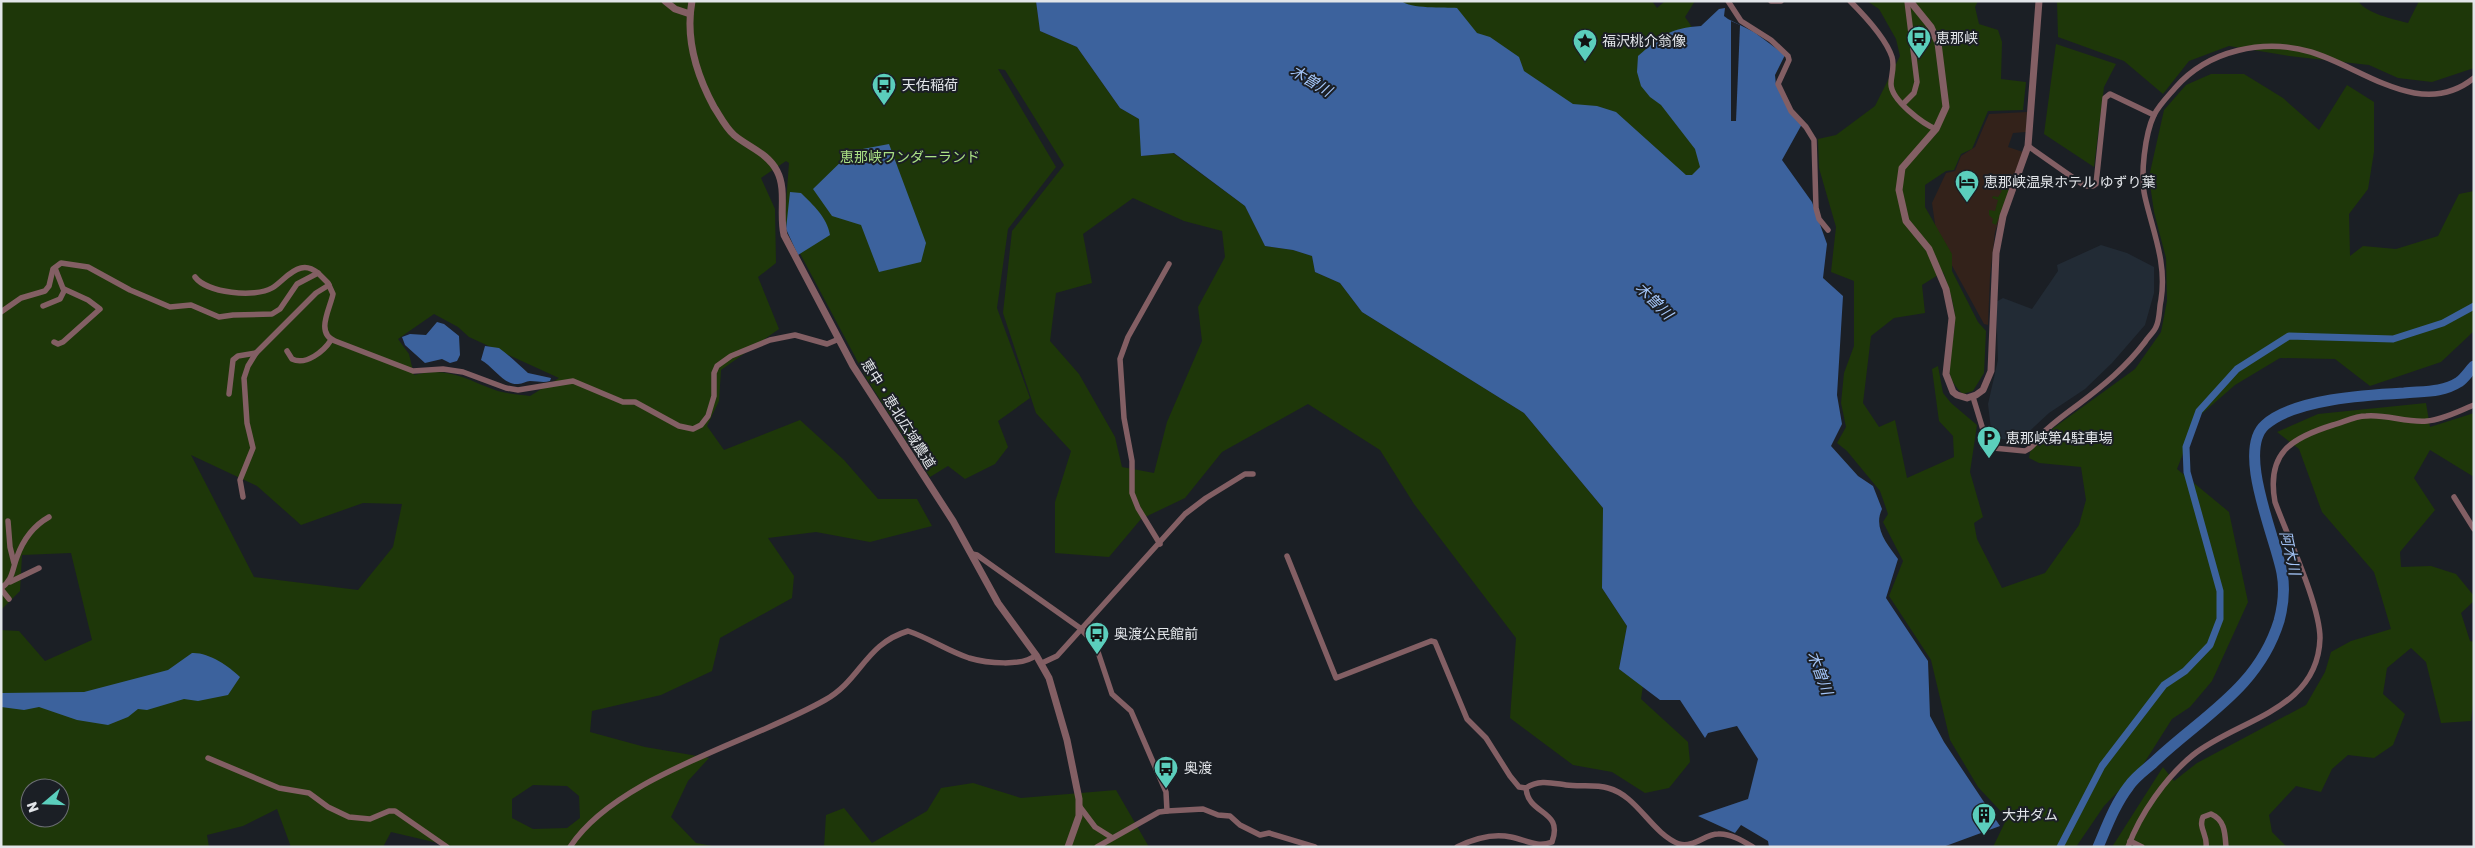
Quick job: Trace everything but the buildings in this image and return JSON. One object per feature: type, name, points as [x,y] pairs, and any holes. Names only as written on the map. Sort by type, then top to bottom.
[{"type":"street","points":[[665,1],[675,9],[690,14]]},
{"type":"street","name":"恵中・恵北広域農道","points":[[692,1],[690,14],[692,51],[705,90],[729,130],[764,155],[777,171],[782,188],[781,218],[784,235],[839,339],[866,388],[953,521],[998,603],[1042,663],[1056,697],[1077,780],[1080,807],[1076,826],[1068,847]]},
{"type":"street","points":[[1728,1],[1741,21],[1771,40],[1788,56],[1789,60],[1778,84],[1791,111],[1813,136],[1816,208],[1819,219],[1828,230]]},
{"type":"street","points":[[1771,1],[1781,1]]},
{"type":"street","points":[[1850,1],[1866,19],[1892,56],[1892,91],[1919,121],[1936,129]]},
{"type":"street","points":[[1904,104],[1914,92],[1917,82],[1909,1]]},
{"type":"street","points":[[1909,1],[1931,27],[1938,43],[1946,100],[1944,113],[1936,129],[1904,164],[1900,175],[1899,190],[1906,222],[1933,257],[1949,300],[1952,318],[1945,366],[1948,382],[1957,395],[1972,397],[1983,390],[1990,378],[1998,241],[2003,216],[2028,146],[2039,1]]},
{"type":"street","points":[[1972,397],[1984,433],[1983,448],[2025,451],[2031,448],[2046,431],[2113,378],[2136,354],[2156,326],[2163,272],[2160,249],[2145,196],[2143,181],[2143,160],[2154,115],[2176,86],[2222,54],[2245,47],[2267,46],[2309,51],[2377,82],[2417,93],[2440,93],[2458,88],[2474,78]]},
{"type":"street","points":[[2028,146],[2085,186],[2093,186],[2096,184],[2105,98],[2110,94],[2154,115]]},
{"type":"street","points":[[1,312],[21,298],[45,291],[55,268],[61,263],[80,264],[170,308],[191,305],[219,317],[272,314],[280,309],[297,284],[318,273]]},
{"type":"street","points":[[1160,544],[1138,508],[1132,493],[1132,461],[1124,418],[1120,359],[1128,337],[1169,264]]},
{"type":"street","points":[[54,342],[58,344],[63,342],[100,309],[88,300],[64,289],[55,268]]},
{"type":"street","points":[[195,277],[198,281],[211,287],[249,294],[272,288],[292,272],[302,268],[311,268],[330,284],[333,294],[327,314],[325,332],[331,340],[413,371],[443,369],[462,372],[512,389],[574,381],[623,402],[635,402],[679,426],[692,429],[701,425],[708,416],[714,396],[714,373],[717,366],[731,356],[770,340],[795,335],[827,344],[839,339]]},
{"type":"street","points":[[243,497],[240,480],[252,448],[247,423],[244,378],[248,366],[256,353],[316,293],[330,284]]},
{"type":"street","points":[[43,306],[60,299],[64,289]]},
{"type":"street","points":[[287,351],[292,359],[302,361],[322,350],[331,340]]},
{"type":"street","points":[[229,394],[232,360],[238,356],[256,353]]},
{"type":"street","points":[[2142,847],[2129,844],[2161,790],[2183,764],[2206,747],[2268,714],[2288,700],[2308,676],[2315,662],[2320,637],[2316,612],[2275,502],[2272,489],[2276,466],[2286,447],[2304,435],[2359,417],[2374,416],[2427,421],[2474,406]]},
{"type":"street","points":[[1042,663],[1058,656],[1080,628],[1160,544],[1185,514],[1206,498],[1245,474],[1253,474]]},
{"type":"street","points":[[2454,497],[2474,529]]},
{"type":"street","points":[[10,582],[14,564],[22,544],[36,524],[49,518]]},
{"type":"street","points":[[8,521],[10,547],[14,564]]},
{"type":"street","points":[[972,554],[977,555],[1002,572],[1080,628],[1096,646],[1112,694],[1131,711],[1166,792],[1167,811]]},
{"type":"street","points":[[1287,556],[1336,678],[1426,641],[1435,642],[1468,719],[1486,738],[1519,787],[1526,788],[1539,782],[1608,788],[1626,798],[1659,830],[1679,844],[1698,842],[1713,834],[1721,833],[1737,838],[1754,847]]},
{"type":"street","points":[[9,599],[1,588],[39,568]]},
{"type":"street","points":[[570,847],[586,827],[603,811],[650,781],[684,764],[790,720],[831,696],[846,684],[871,652],[892,636],[908,631],[970,658],[1016,663],[1031,659],[1036,654]]},
{"type":"street","points":[[208,758],[279,788],[309,793],[336,813],[349,817],[370,819],[389,811],[395,811],[447,847]]},
{"type":"street","points":[[1458,847],[1479,838],[1509,836],[1534,844],[1545,845],[1552,842],[1556,831],[1553,821],[1534,806],[1526,795],[1526,788]]},
{"type":"street","points":[[1080,807],[1094,827],[1111,837]]},
{"type":"street","points":[[1097,847],[1111,837],[1159,812],[1203,809],[1218,815],[1230,816],[1240,825],[1260,835],[1269,833],[1315,847]]},
{"type":"street","points":[[2206,847],[2208,839],[2201,826],[2201,821],[2203,817],[2211,814],[2221,821],[2225,831],[2226,847]]},
{"type":"shaded area","points":[[2027,112],[2026,132],[2013,133],[2008,147],[2023,152],[1995,232],[1990,276],[1988,325],[1984,324],[1937,238],[1932,203],[1946,173],[1955,171],[1961,156],[1975,147],[1989,114]]},
{"type":"shaded area","points":[[2101,245],[2127,253],[2154,267],[2154,293],[2145,325],[2112,363],[2085,389],[2049,413],[2019,441],[1992,438],[1988,404],[1998,360],[1996,302],[2003,298],[2032,309],[2058,271],[2057,265]]},
{"type":"green space","name":"恵那峡ワンダーランド","points":[[1,1],[1036,1],[1040,31],[1077,47],[1120,108],[1139,119],[1142,156],[1173,153],[1245,206],[1265,246],[1293,250],[1312,256],[1315,272],[1340,283],[1362,312],[1524,413],[1603,508],[1602,588],[1627,626],[1619,669],[1643,686],[1641,699],[1688,742],[1690,762],[1669,788],[1645,793],[1612,772],[1573,765],[1510,718],[1516,638],[1414,504],[1380,450],[1308,404],[1222,452],[1185,498],[1141,519],[1109,557],[1055,553],[1055,502],[1071,451],[1036,413],[1003,313],[1012,231],[1064,165],[1005,70],[998,69],[1056,167],[1008,229],[997,308],[1030,398],[998,421],[1008,447],[995,464],[965,479],[948,466],[930,477],[868,381],[787,229],[785,217],[789,163],[786,161],[761,178],[775,209],[776,263],[758,277],[779,329],[721,370],[719,401],[707,426],[724,450],[800,420],[844,460],[878,499],[917,499],[932,526],[870,542],[816,532],[768,538],[794,576],[792,598],[720,638],[712,671],[661,695],[592,711],[590,732],[645,747],[709,758],[688,781],[671,817],[696,843],[718,847],[455,847],[391,832],[383,847],[291,847],[277,809],[243,826],[207,835],[209,847],[1,847],[1,630],[19,631],[45,661],[92,640],[71,553],[22,555],[20,591],[1,610]],"holes":[[[1133,198],[1184,221],[1222,231],[1225,257],[1198,307],[1202,341],[1167,422],[1154,473],[1122,467],[1115,437],[1079,374],[1050,341],[1056,293],[1092,283],[1083,234]],[[434,314],[458,327],[469,337],[559,378],[530,396],[499,391],[447,373],[437,372],[414,375],[409,354],[398,339]],[[191,455],[257,486],[301,525],[363,503],[402,504],[393,547],[358,590],[254,577]],[[533,785],[567,786],[579,796],[580,818],[567,828],[533,829],[512,818],[512,799]]]},
{"type":"green space","points":[[1393,1],[1652,1],[1657,8],[1665,1],[1695,1],[1685,17],[1694,30],[1712,161],[1689,187]]},
{"type":"green space","points":[[1867,1],[1978,1],[1975,7],[1979,24],[1998,30],[2002,42],[2001,79],[2026,82],[2023,110],[1988,111],[1972,149],[1961,154],[1954,170],[1946,171],[1925,185],[1925,207],[1952,254],[1952,271],[1978,322],[1986,331],[1984,373],[1973,391],[1963,394],[1950,376],[1949,358],[1955,328],[1955,317],[1949,288],[1943,272],[1922,285],[1925,313],[1894,318],[1871,336],[1863,403],[1879,427],[1895,420],[1907,478],[1954,457],[1953,436],[1939,421],[1932,369],[1938,366],[1943,393],[1951,403],[1977,425],[1970,472],[1983,517],[1974,523],[1977,539],[2002,588],[2045,573],[2079,525],[2086,500],[2081,467],[2039,463],[2029,458],[2030,452],[2048,432],[2135,369],[2161,332],[2167,301],[2166,258],[2154,212],[2149,177],[2164,110],[2186,85],[2211,74],[2244,74],[2283,98],[2319,130],[2347,85],[2374,102],[2374,152],[2368,189],[2349,214],[2350,256],[2363,246],[2396,249],[2438,236],[2459,194],[2474,191],[2474,331],[2441,362],[2370,386],[2335,359],[2280,358],[2235,385],[2197,418],[2177,469],[2229,512],[2248,602],[2212,681],[2190,707],[2172,719],[2141,768],[2104,806],[2076,847],[1993,847],[2007,818],[1978,787],[1950,740],[1931,660],[1889,596],[1903,561],[1883,522],[1888,514],[1880,491],[1847,451],[1837,443],[1846,427],[1841,403],[1844,373],[1854,346],[1854,281],[1831,272],[1836,227],[1819,168],[1818,139],[1836,135],[1875,106],[1900,56],[1896,39],[1879,9]]},
{"type":"green space","points":[[2057,1],[2358,1],[2362,6],[2374,13],[2408,23],[2419,1],[2474,1],[2474,68],[2432,82],[2398,78],[2369,65],[2289,56],[2229,46],[2189,61],[2163,94],[2124,61],[2058,37]]},
{"type":"green space","points":[[2056,44],[2116,64],[2104,87],[2094,167],[2044,134]]},
{"type":"green space","points":[[2000,175],[2013,179],[1996,225],[1992,223],[1993,219],[1989,215],[1989,210],[1995,211],[1998,200],[1992,198],[1993,196],[1998,197],[2002,191],[1997,188]]},
{"type":"green space","points":[[2426,403],[2430,427],[2474,413],[2474,477],[2430,450],[2414,478],[2435,510],[2400,552],[2401,567],[2431,566],[2456,574],[2474,596],[2474,601],[2461,613],[2470,641],[2474,642],[2474,696],[2471,721],[2441,723],[2426,662],[2411,648],[2387,668],[2383,694],[2405,714],[2393,745],[2374,758],[2348,755],[2332,769],[2321,792],[2296,786],[2269,815],[2272,832],[2287,847],[2112,847],[2163,767],[2174,781],[2197,763],[2306,705],[2325,672],[2331,652],[2351,641],[2391,629],[2374,572],[2322,512],[2299,449],[2277,432],[2318,414]]},
{"type":"green space","points":[[973,783],[1021,798],[1116,790],[1149,847],[824,847],[826,815],[844,808],[872,843],[927,811],[941,788]]},
{"type":"water","name":"木曽川","points":[[1036,1],[1402,1],[1406,4],[1419,6],[1457,8],[1477,33],[1490,37],[1519,57],[1524,71],[1573,104],[1597,106],[1616,112],[1686,175],[1692,175],[1700,167],[1695,149],[1661,105],[1650,97],[1641,86],[1637,72],[1638,56],[1666,34],[1681,29],[1701,26],[1719,9],[1725,8],[1724,16],[1754,32],[1785,55],[1775,75],[1776,85],[1802,124],[1782,160],[1812,202],[1827,244],[1823,278],[1843,296],[1837,395],[1842,424],[1831,446],[1858,476],[1873,486],[1882,509],[1879,523],[1882,536],[1898,559],[1886,598],[1928,661],[1930,716],[1944,742],[2000,826],[1943,847],[1769,847],[1768,841],[1741,825],[1735,833],[1698,816],[1748,799],[1758,759],[1737,726],[1708,733],[1705,738],[1680,700],[1660,700],[1619,669],[1627,626],[1602,588],[1603,508],[1524,413],[1362,312],[1340,283],[1315,272],[1312,256],[1293,250],[1265,246],[1245,206],[1174,153],[1141,156],[1139,119],[1120,108],[1077,47],[1040,31]]},
{"type":"water","points":[[889,144],[926,243],[921,262],[879,272],[861,225],[832,216],[813,189],[852,151]]},
{"type":"water","points":[[790,192],[801,193],[815,207],[823,217],[830,235],[798,255],[786,229]]},
{"type":"water","points":[[437,322],[444,324],[459,336],[460,355],[457,361],[450,363],[442,359],[425,363],[405,345],[402,337],[410,334],[426,335]]},
{"type":"water","points":[[485,346],[499,348],[528,373],[551,378],[550,381],[529,381],[521,384],[508,382],[481,360]]},
{"type":"water","points":[[192,653],[205,655],[218,661],[240,677],[228,695],[198,701],[184,699],[147,710],[138,709],[128,717],[108,725],[77,720],[39,707],[24,710],[1,707],[1,693],[84,692],[168,670]]},
{"type":"pier","points":[[1731,21],[1740,25],[1736,121],[1731,121]]},
{"type":"waterway","points":[[2060,847],[2102,766],[2164,685],[2185,671],[2210,645],[2220,619],[2220,591],[2187,472],[2186,447],[2199,411],[2237,369],[2289,336],[2393,339],[2443,323],[2474,306]]},
{"type":"waterway","name":"阿木川","points":[[2098,847],[2115,808],[2131,783],[2243,684],[2270,645],[2282,609],[2283,579],[2260,496],[2256,474],[2255,454],[2257,437],[2265,425],[2278,416],[2294,409],[2331,400],[2370,395],[2432,391],[2446,388],[2461,381],[2474,366]]},
{"type":"place","name":"恵那峡","points":[[1919,59]]},
{"type":"place","name":"福沢桃介翁像","points":[[1585,62]]},
{"type":"place","name":"天佑稲荷","points":[[884,106]]},
{"type":"place","name":"恵那峡温泉ホテル ゆずり葉","points":[[1967,203]]},
{"type":"place","name":"恵那峡第4駐車場","points":[[1989,459]]},
{"type":"place","name":"奥渡公民館前","points":[[1097,655]]},
{"type":"place","name":"奥渡","points":[[1166,789]]},
{"type":"place","name":"大井ダム","points":[[1984,836]]}]
